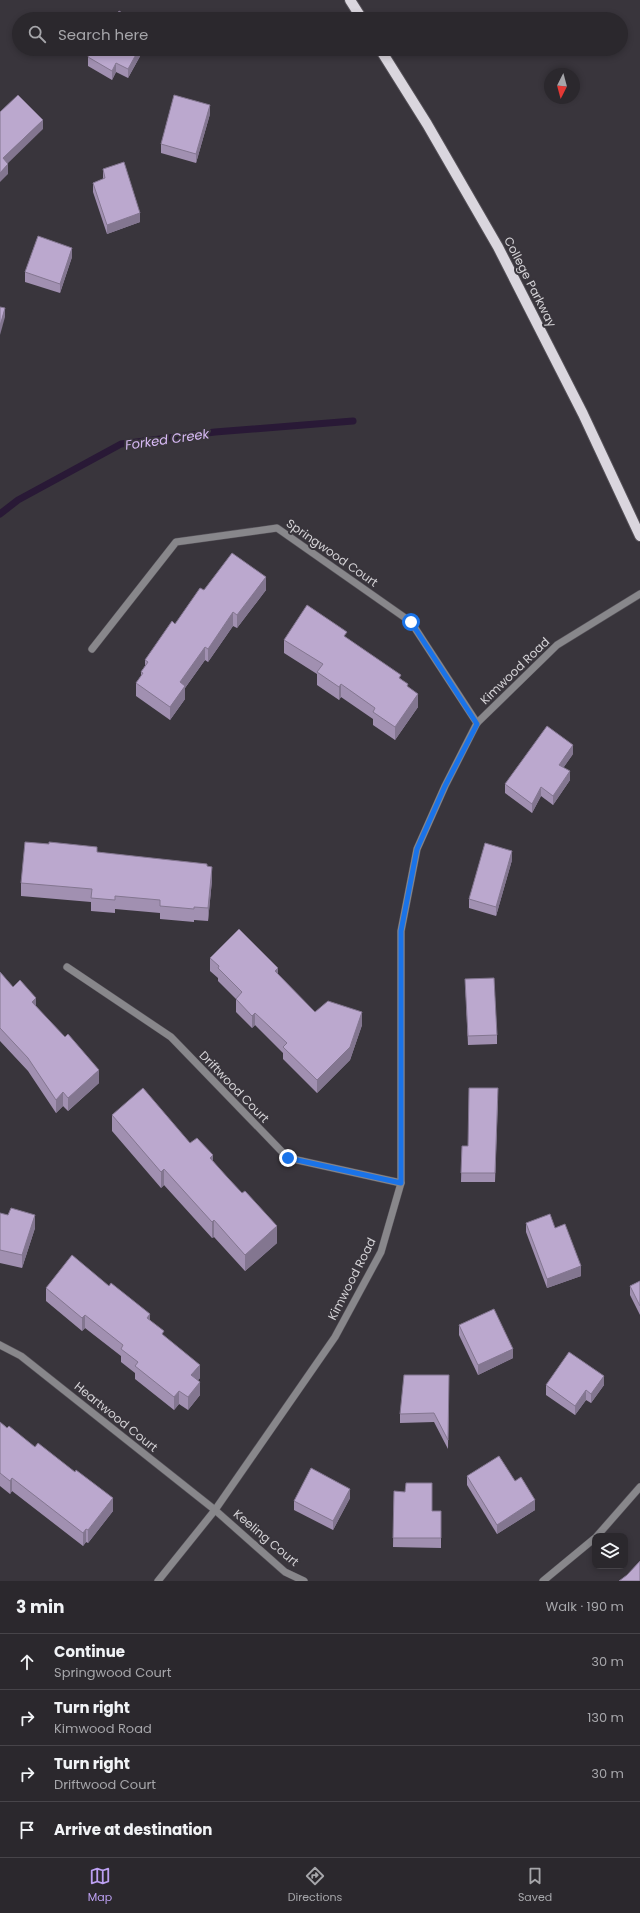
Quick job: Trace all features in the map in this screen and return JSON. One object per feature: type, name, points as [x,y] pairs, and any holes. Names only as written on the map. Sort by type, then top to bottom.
[{"type":"main road","points":[[350,0],[358,12]]},
{"type":"main road","name":"College Parkway","points":[[384,56],[498,247],[583,414],[640,536]]},
{"type":"street","name":"Springwood Court","points":[[92,650],[176,542],[278,528],[411,622],[477,724]]},
{"type":"street","name":"Kimwood Road","points":[[158,1581],[215,1510],[335,1338],[381,1252],[401,1183],[401,931],[417,849],[445,786],[477,724],[557,645],[640,594]]},
{"type":"street","name":"Driftwood Court","points":[[68,967],[171,1037],[288,1158],[401,1183]]},
{"type":"street","name":"Heartwood Court","points":[[0,1345],[22,1356],[215,1510]]},
{"type":"street","points":[[600,1533],[640,1487]]},
{"type":"street","name":"Keeling Court","points":[[215,1510],[285,1572],[304,1581]]},
{"type":"street","points":[[543,1581],[592,1540]]},
{"type":"building","points":[[135,56],[128,69],[116,63],[112,71],[88,57]]},
{"type":"building","points":[[18,95],[43,120],[3,158],[8,164],[0,173],[0,112]]},
{"type":"building","points":[[174,95],[210,105],[196,154],[161,144]]},
{"type":"building","points":[[124,162],[140,213],[107,225],[93,183],[105,178],[103,169]]},
{"type":"building","points":[[38,236],[72,248],[60,284],[25,272]]},
{"type":"building","points":[[0,307],[5,308],[0,326]]},
{"type":"building","points":[[232,553],[266,577],[237,615],[233,612],[208,649],[205,647],[180,682],[185,686],[170,707],[136,683],[148,662],[145,660],[172,621],[175,624],[200,588],[204,590]]},
{"type":"building","points":[[307,605],[347,632],[344,636],[401,675],[399,678],[408,684],[407,686],[418,694],[395,727],[373,712],[375,708],[341,684],[339,687],[317,672],[323,664],[284,640]]},
{"type":"building","points":[[547,726],[573,745],[559,765],[570,771],[553,796],[541,787],[532,804],[505,784]]},
{"type":"building","points":[[25,842],[49,844],[49,842],[97,847],[97,852],[207,864],[207,866],[212,867],[208,908],[194,907],[194,909],[160,906],[160,900],[115,896],[115,900],[91,898],[92,889],[21,883]]},
{"type":"building","points":[[485,843],[512,851],[496,907],[469,899]]},
{"type":"building","points":[[239,929],[278,968],[275,971],[315,1012],[328,1001],[362,1012],[350,1047],[317,1080],[283,1047],[287,1043],[255,1013],[252,1016],[236,999],[242,992],[210,958]]},
{"type":"building","points":[[0,972],[13,987],[20,980],[36,998],[32,1002],[65,1037],[68,1034],[99,1070],[68,1098],[63,1092],[56,1100],[28,1058],[0,1028]]},
{"type":"building","points":[[494,978],[497,1035],[468,1036],[465,979]]},
{"type":"building","points":[[143,1088],[190,1143],[197,1138],[213,1155],[210,1158],[228,1178],[242,1193],[245,1191],[277,1226],[245,1255],[214,1220],[212,1222],[164,1169],[161,1172],[112,1115]]},
{"type":"building","points":[[469,1088],[498,1088],[495,1173],[461,1173],[462,1146],[468,1146]]},
{"type":"building","points":[[11,1208],[35,1215],[22,1255],[0,1250],[0,1213],[8,1215]]},
{"type":"building","points":[[550,1214],[555,1228],[565,1224],[581,1266],[547,1279],[526,1223]]},
{"type":"building","points":[[72,1255],[109,1286],[111,1283],[150,1314],[147,1318],[164,1331],[162,1334],[200,1365],[191,1375],[200,1382],[188,1397],[179,1391],[174,1397],[135,1366],[138,1362],[121,1349],[123,1345],[85,1315],[82,1318],[46,1288]]},
{"type":"building","points":[[640,1281],[640,1306],[630,1286]]},
{"type":"building","points":[[494,1309],[513,1349],[478,1365],[459,1325]]},
{"type":"building","points":[[569,1352],[604,1376],[591,1394],[586,1390],[575,1406],[546,1385]]},
{"type":"building","points":[[404,1375],[449,1375],[448,1440],[434,1413],[400,1414]]},
{"type":"building","points":[[0,1422],[7,1428],[9,1426],[35,1447],[38,1443],[75,1472],[76,1470],[113,1498],[88,1530],[86,1529],[83,1533],[12,1478],[10,1481],[0,1473]]},
{"type":"building","points":[[499,1456],[515,1481],[521,1477],[535,1500],[497,1525],[467,1476]]},
{"type":"building","points":[[311,1468],[350,1489],[333,1521],[294,1501]]},
{"type":"building","points":[[406,1483],[432,1483],[432,1511],[441,1511],[441,1538],[393,1538],[394,1491],[405,1492]]},
{"type":"building","points":[[640,1561],[640,1581],[619,1581],[627,1575]]},
{"type":"waterway","name":"Forked Creek","points":[[0,514],[18,500],[121,444],[215,432],[353,421]]},
{"type":"route","points":[[288,1158],[401,1183],[401,931],[417,849],[445,786],[477,724],[411,622]]}]
